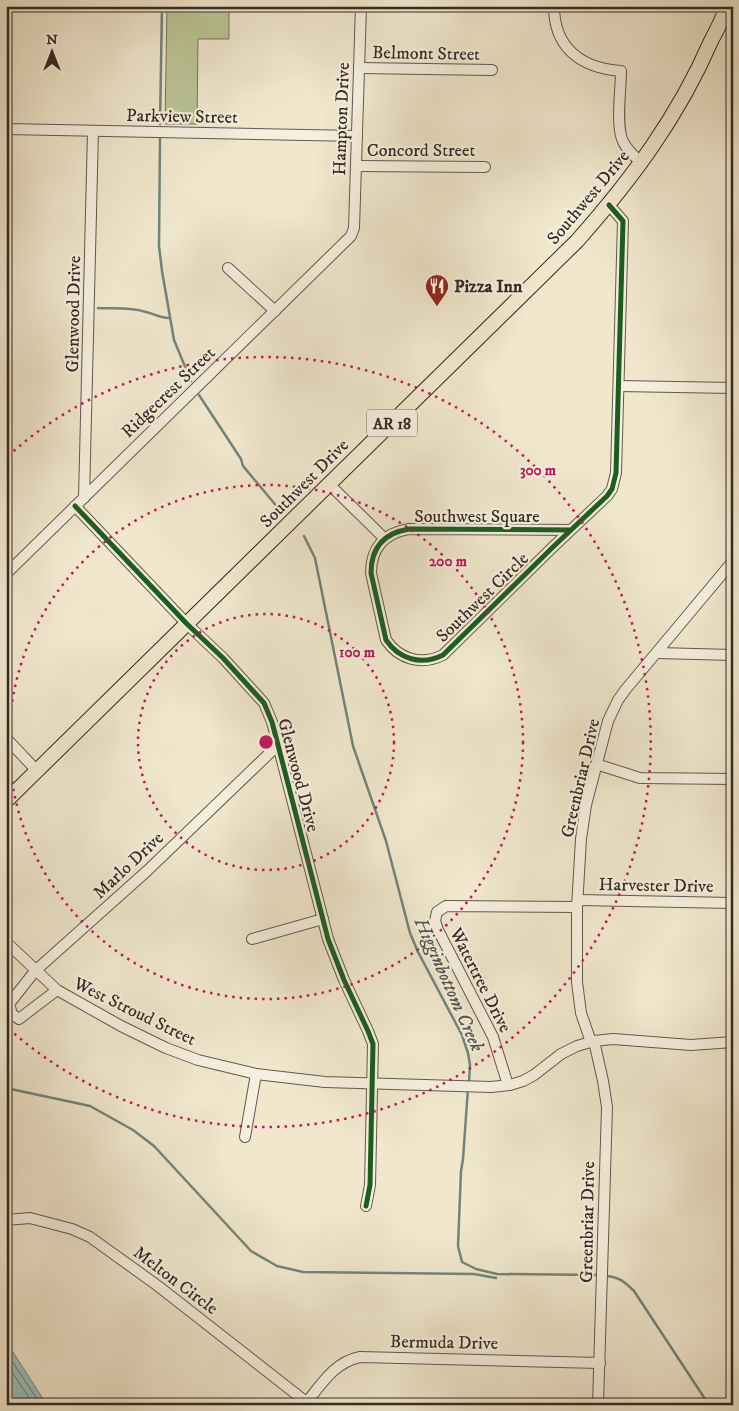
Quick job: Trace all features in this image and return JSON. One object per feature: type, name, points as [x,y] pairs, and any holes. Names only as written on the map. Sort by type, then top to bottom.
[{"type":"main road","name":"Southwest Drive","points":[[6,801],[561,258],[609,205],[642,164],[669,123],[701,66],[727,6]]},
{"type":"street","name":"Hampton Drive","points":[[352,233],[354,228],[361,6]]},
{"type":"street","points":[[554,6],[557,34],[568,49],[578,58],[594,66],[620,70],[620,127],[622,139],[628,150],[642,164]]},
{"type":"street","name":"Belmont Street","points":[[359,68],[492,70]]},
{"type":"street","name":"Parkview Street","points":[[6,129],[357,136]]},
{"type":"street","name":"Glenwood Drive","points":[[84,498],[93,131]]},
{"type":"street","name":"Concord Street","points":[[356,166],[485,167]]},
{"type":"street","name":"Southwest Circle","points":[[385,538],[374,553],[371,562],[371,573],[386,640],[392,649],[403,657],[429,661],[448,651],[607,496],[615,482],[616,473],[623,221],[609,205]]},
{"type":"street","name":"Ridgecrest Street","points":[[6,574],[275,311],[352,233]]},
{"type":"street","points":[[228,268],[275,311]]},
{"type":"street","points":[[619,386],[733,388]]},
{"type":"street","points":[[330,484],[385,538]]},
{"type":"street","name":"Glenwood Drive","points":[[75,506],[187,624],[260,697],[266,708],[278,745],[328,939],[344,980],[370,1035],[374,1053],[370,1185],[366,1206]]},
{"type":"street","name":"Southwest Square","points":[[385,538],[394,533],[409,529],[571,530]]},
{"type":"street","name":"Greenbriar Drive","points":[[598,1405],[607,1107],[603,1081],[577,995],[581,839],[586,805],[608,721],[618,700],[733,561]]},
{"type":"street","points":[[657,653],[733,655]]},
{"type":"street","points":[[6,738],[37,771]]},
{"type":"street","name":"Marlo Drive","points":[[57,990],[19,1019],[12,1014],[9,1004],[35,971],[147,871],[278,745]]},
{"type":"street","points":[[596,764],[640,778],[733,779]]},
{"type":"street","name":"Harvester Drive","points":[[578,903],[733,903]]},
{"type":"street","name":"Watertree Drive","points":[[508,1085],[493,1037],[438,930],[435,921],[437,912],[446,906],[578,903]]},
{"type":"street","points":[[252,939],[323,919]]},
{"type":"street","name":"West Stroud Street","points":[[6,942],[57,990],[112,1022],[166,1048],[198,1060],[256,1074],[373,1085],[491,1087],[508,1085],[530,1078],[561,1054],[577,1046],[592,1042],[613,1039],[691,1045],[733,1042]]},
{"type":"street","points":[[244,1137],[256,1074]]},
{"type":"street","name":"Melton Circle","points":[[6,1220],[30,1218],[72,1229],[90,1237],[158,1286],[309,1403]]},
{"type":"street","name":"Bermuda Drive","points":[[309,1403],[334,1369],[351,1359],[360,1357],[600,1363]]},
{"type":"green space","points":[[167,6],[229,6],[229,39],[198,39],[197,124],[165,124]]},
{"type":"water","points":[[6,1344],[11,1349],[47,1405],[6,1405]]},
{"type":"waterway","name":"Higginbottom Creek","points":[[160,124],[162,6]]},
{"type":"waterway","name":"Higginbottom Creek","points":[[160,138],[159,246],[162,271],[174,340],[191,381]]},
{"type":"waterway","points":[[98,308],[134,309],[169,318]]},
{"type":"waterway","name":"Higginbottom Creek","points":[[199,395],[241,459],[243,466],[279,509]]},
{"type":"waterway","name":"Higginbottom Creek","points":[[304,536],[315,558],[353,746],[386,841],[410,933],[418,952],[462,1035],[470,1065],[469,1083]]},
{"type":"waterway","points":[[6,1088],[90,1106],[133,1130],[154,1146],[251,1251],[277,1266],[303,1272],[474,1274],[496,1278]]},
{"type":"waterway","name":"Higginbottom Creek","points":[[468,1088],[461,1171],[458,1246],[462,1262],[476,1269],[497,1274],[599,1275]]},
{"type":"waterway","name":"Higginbottom Creek","points":[[604,1276],[621,1280],[634,1291],[709,1405]]},
{"type":"cycle path","points":[[571,530],[409,529],[386,538],[376,549],[373,556],[371,573],[386,640],[397,652],[411,659],[427,660],[443,655],[607,496],[612,489],[616,473],[623,221],[609,205]]},
{"type":"cycle path","points":[[75,506],[187,624],[223,658],[264,703],[272,722],[328,939],[373,1044],[370,1185],[366,1206]]},
{"type":"place","name":"Pizza Inn","points":[[437,307]]}]
